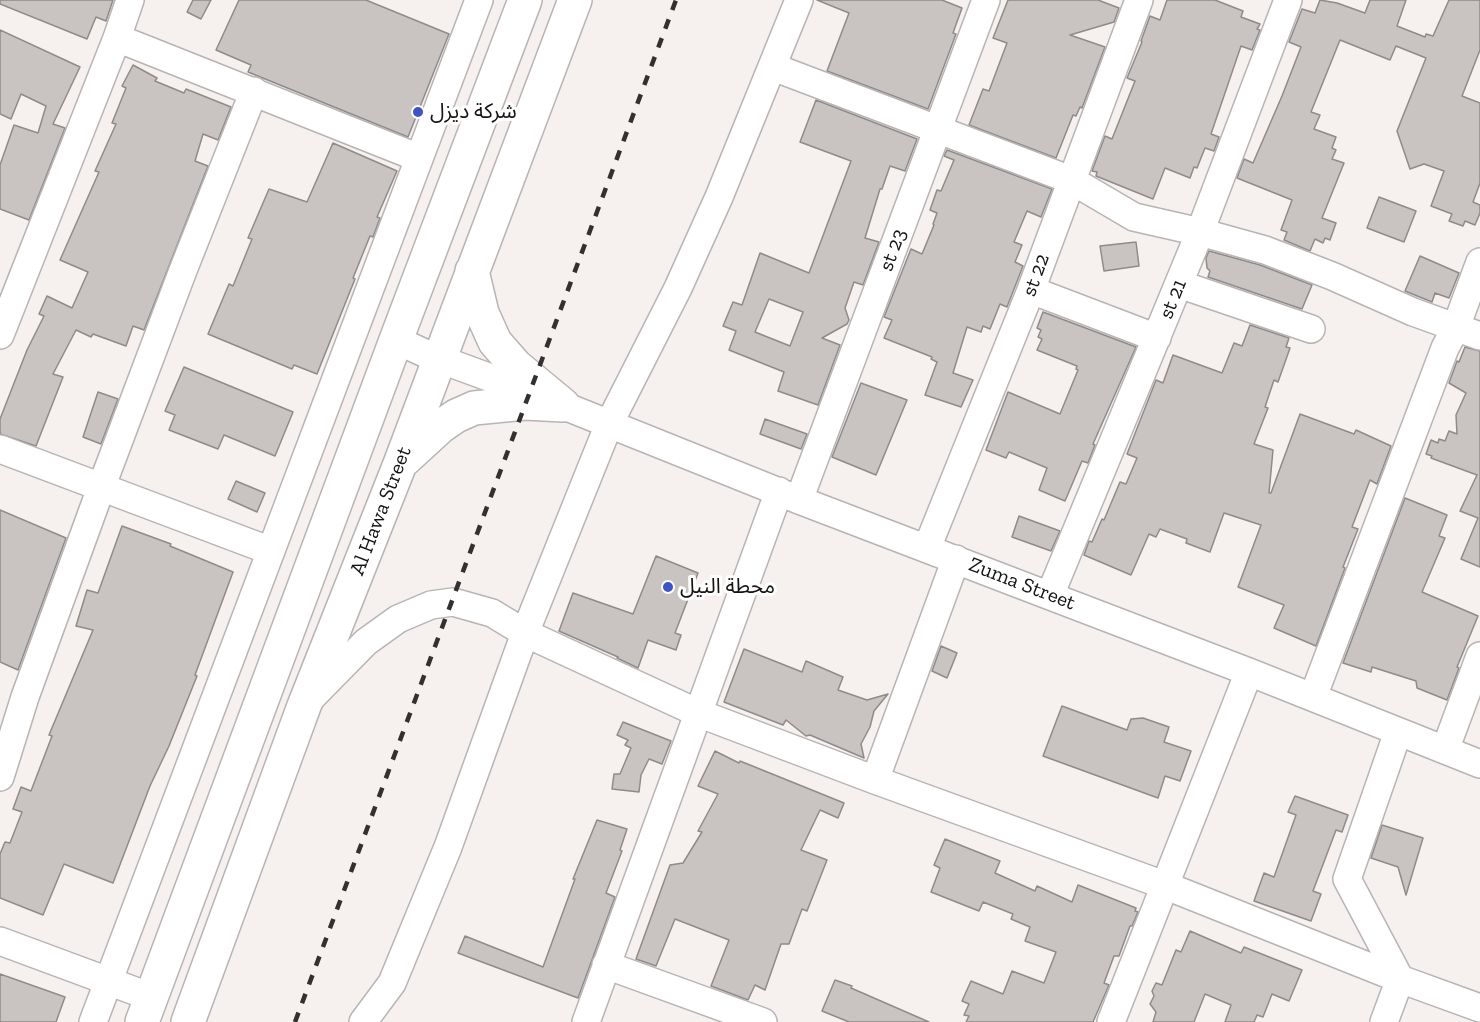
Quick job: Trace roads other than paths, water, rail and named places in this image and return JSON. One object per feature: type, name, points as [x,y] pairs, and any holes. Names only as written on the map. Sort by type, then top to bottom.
[{"type":"highway","points":[[147,1010],[525,0]]},
{"type":"highway","name":"Al Hawa Street","points":[[188,1022],[304,706],[400,464],[575,0]]},
{"type":"highway","points":[[472,271],[482,313],[495,342],[516,366],[563,405]]},
{"type":"highway","points":[[400,464],[440,427],[474,408],[525,403],[563,405]]},
{"type":"street","points":[[0,335],[8,291],[117,38],[130,0]]},
{"type":"street","points":[[93,1022],[479,0]]},
{"type":"street","points":[[363,1022],[392,983],[448,847],[525,633],[609,424],[678,288],[774,67],[799,0]]},
{"type":"street","name":"st 23","points":[[586,1022],[698,712],[789,496],[938,128],[986,0]]},
{"type":"street","name":"st 22","points":[[927,548],[1031,290],[1139,0]]},
{"type":"street","name":"st 21","points":[[1050,595],[1200,232],[1288,0]]},
{"type":"street","points":[[117,38],[419,158]]},
{"type":"street","points":[[774,67],[1071,180],[1134,217],[1265,250],[1332,276],[1413,312],[1468,331]]},
{"type":"street","points":[[0,777],[25,697],[101,488],[254,91]]},
{"type":"street","points":[[1313,697],[1442,358],[1468,331],[1480,262]]},
{"type":"street","points":[[1179,284],[1311,329]]},
{"type":"street","points":[[1031,290],[1157,338]]},
{"type":"street","name":"Zuma Street","points":[[396,340],[789,496],[1249,672],[1480,764]]},
{"type":"street","points":[[0,449],[271,551]]},
{"type":"street","points":[[875,780],[956,559]]},
{"type":"street","points":[[304,706],[366,642],[399,619],[431,605],[453,602],[492,613],[525,633],[698,712],[875,780],[1164,885],[1400,979],[1480,1008]]},
{"type":"street","points":[[1445,750],[1480,656]]},
{"type":"street","points":[[1111,1022],[1249,672]]},
{"type":"street","points":[[1384,1022],[1400,979],[1347,879],[1398,732]]},
{"type":"street","points":[[0,941],[108,982],[147,1010]]},
{"type":"street","points":[[606,965],[764,1022]]},
{"type":"railway","points":[[295,1022],[676,0]]},
{"type":"place","name":"شركة ديزل","points":[[418,112]]},
{"type":"place","name":"محطة النيل","points":[[668,587]]}]
